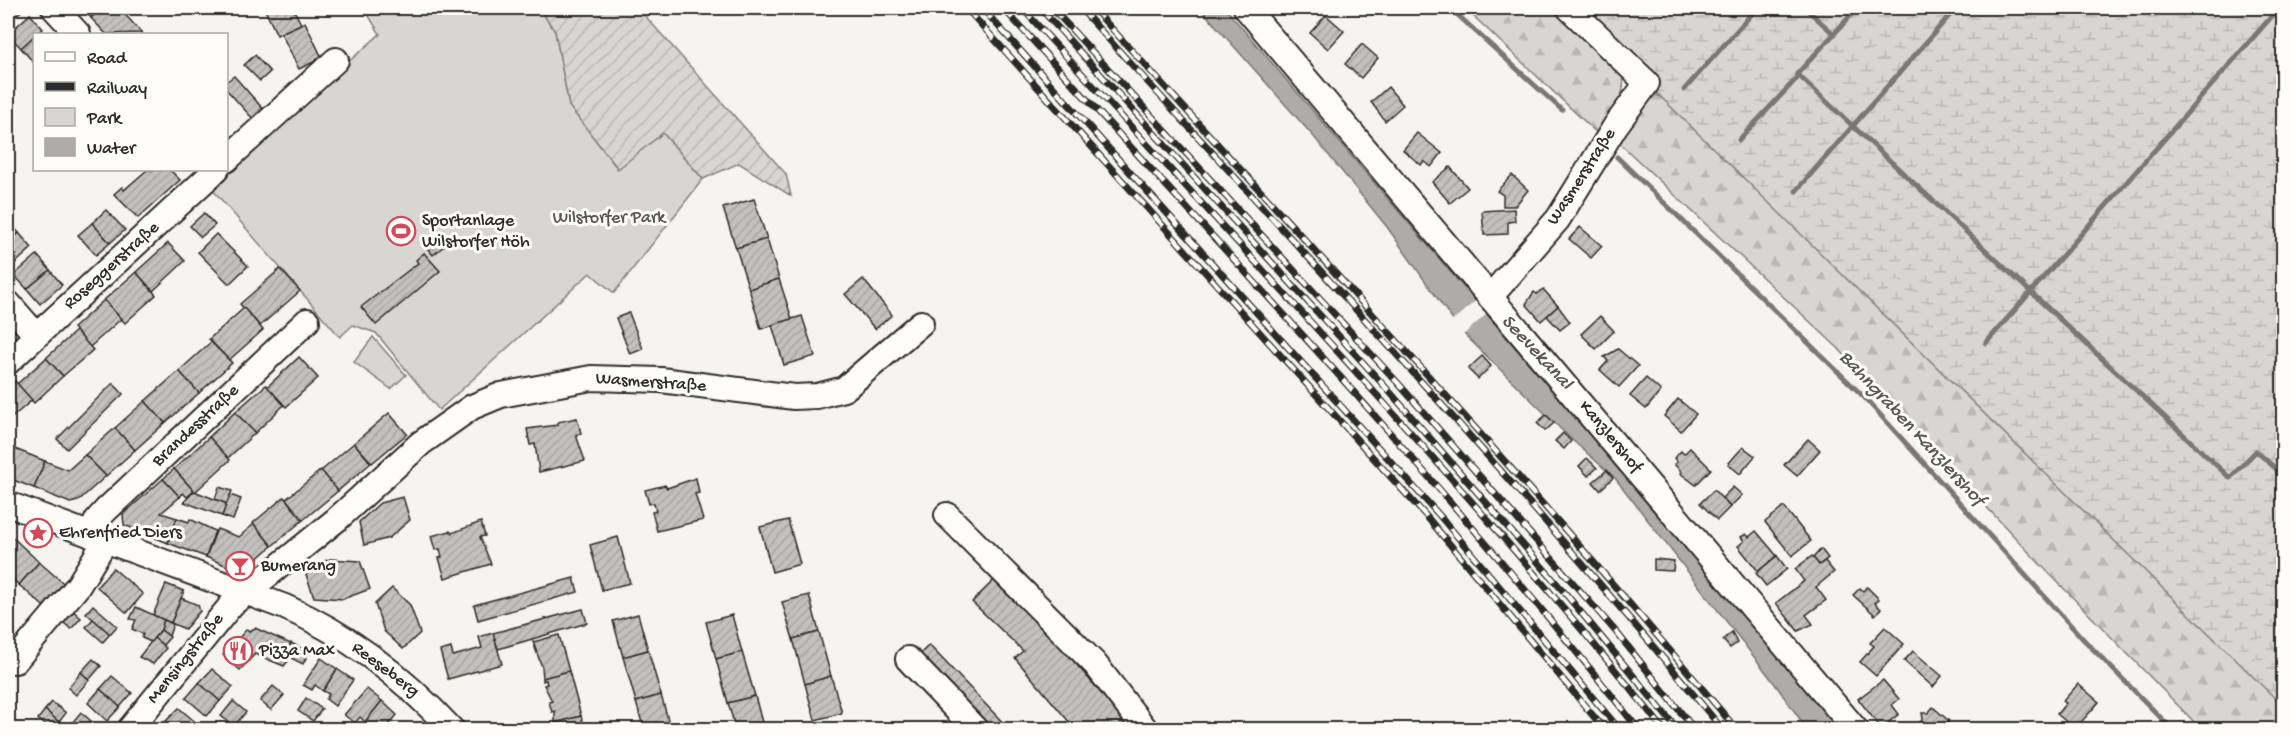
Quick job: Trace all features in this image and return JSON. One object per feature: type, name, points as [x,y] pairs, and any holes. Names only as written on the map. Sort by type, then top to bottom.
[{"type":"street","points":[[54,8],[77,33]]},
{"type":"street","name":"Kanzlershof","points":[[1246,8],[1856,729]]},
{"type":"street","name":"Wasmerstraße","points":[[1490,297],[1558,219],[1616,125],[1647,83],[1569,8]]},
{"type":"street","points":[[228,158],[336,60]]},
{"type":"street","name":"Roseggerstraße","points":[[8,362],[207,173]]},
{"type":"street","points":[[8,303],[36,335]]},
{"type":"street","name":"Brandesstraße","points":[[8,657],[15,661],[78,586],[98,537],[97,520],[307,321]]},
{"type":"street","name":"Wasmerstraße","points":[[246,593],[336,520],[421,443],[472,407],[501,395],[591,378],[634,378],[794,397],[817,396],[844,389],[921,323]]},
{"type":"street","name":"Reeseberg","points":[[8,504],[285,607],[330,629],[403,680],[452,729]]},
{"type":"street","points":[[946,515],[1095,664],[1146,729]]},
{"type":"street","name":"Mensingstraße","points":[[129,729],[224,612],[246,593]]},
{"type":"street","points":[[908,659],[976,729]]},
{"type":"green space","name":"Sportanlage Wilstorfer Höh","points":[[364,8],[539,8],[555,31],[569,106],[617,168],[663,133],[703,179],[614,293],[590,273],[439,410],[376,333],[353,325],[340,337],[212,189],[228,168],[380,34]]},
{"type":"green space","points":[[539,8],[638,8],[786,174],[791,196],[739,163],[703,179],[663,133],[618,169],[569,106],[555,31]]},
{"type":"green space","points":[[1465,8],[1558,8],[1623,71],[1623,89],[1618,105],[1598,134]]},
{"type":"green space","points":[[1572,8],[2283,8],[2283,706],[1668,104]]},
{"type":"green space","points":[[1654,94],[1663,98],[2283,698],[2283,729],[2201,729],[2039,563],[1837,347],[1615,139]]},
{"type":"green space","points":[[373,337],[406,375],[391,389],[354,362]]},
{"type":"water","points":[[1200,8],[1225,8],[1548,386],[1596,433],[1838,729],[1807,729],[1772,680],[1615,478],[1571,439],[1459,329],[1387,227],[1314,137]]},
{"type":"pier","points":[[1478,299],[1489,312],[1462,336],[1451,322]]},
{"type":"building","points":[[8,8],[25,8],[8,22]]},
{"type":"building","points":[[82,8],[102,8],[91,18]]},
{"type":"building","points":[[102,8],[119,8],[142,33],[105,33],[91,18]]},
{"type":"building","points":[[264,8],[293,8],[301,24],[277,35]]},
{"type":"building","points":[[30,14],[43,29],[38,33],[33,33],[33,38],[21,48],[8,34]]},
{"type":"building","points":[[1326,15],[1344,31],[1328,49],[1310,33]]},
{"type":"building","points":[[305,22],[322,58],[299,69],[281,33]]},
{"type":"building","points":[[33,37],[33,62],[21,48]]},
{"type":"building","points":[[1362,44],[1378,58],[1361,78],[1345,64]]},
{"type":"building","points":[[255,55],[270,72],[260,81],[244,65]]},
{"type":"building","points":[[234,76],[264,110],[253,119],[228,91],[228,80]]},
{"type":"building","points":[[1388,87],[1403,105],[1385,121],[1371,102]]},
{"type":"building","points":[[1417,133],[1442,153],[1431,167],[1424,161],[1421,165],[1403,150]]},
{"type":"building","points":[[1450,167],[1468,188],[1450,203],[1432,182]]},
{"type":"building","points":[[146,171],[171,171],[180,180],[138,218],[114,194],[122,187],[124,190]]},
{"type":"building","points":[[1512,175],[1528,190],[1515,206],[1503,206],[1503,195],[1497,191]]},
{"type":"building","points":[[754,199],[767,239],[736,248],[723,208]]},
{"type":"building","points":[[1514,209],[1515,221],[1508,222],[1508,234],[1484,235],[1482,211]]},
{"type":"building","points":[[106,210],[125,230],[110,243],[92,223]]},
{"type":"building","points":[[204,213],[215,225],[201,237],[190,226]]},
{"type":"building","points":[[8,220],[19,233],[8,244]]},
{"type":"building","points":[[92,223],[110,243],[96,255],[78,235]]},
{"type":"building","points":[[1580,227],[1602,246],[1591,258],[1569,239]]},
{"type":"building","points":[[19,233],[32,248],[10,268],[8,244]]},
{"type":"building","points":[[216,234],[248,266],[229,284],[198,252]]},
{"type":"building","points":[[767,239],[779,279],[749,289],[736,248]]},
{"type":"building","points":[[439,240],[444,246],[433,255],[428,249]]},
{"type":"building","points":[[168,243],[185,261],[153,291],[136,272]]},
{"type":"building","points":[[424,253],[440,271],[376,325],[361,307],[418,263],[416,260]]},
{"type":"building","points":[[37,255],[50,270],[27,289],[14,275]]},
{"type":"building","points":[[280,269],[300,291],[260,326],[240,304]]},
{"type":"building","points":[[50,270],[62,285],[40,304],[27,289]]},
{"type":"building","points":[[136,272],[156,295],[125,323],[104,300]]},
{"type":"building","points":[[779,279],[792,319],[761,329],[749,289]]},
{"type":"building","points":[[863,279],[892,315],[875,329],[845,294]]},
{"type":"building","points":[[1543,289],[1558,306],[1541,321],[1526,304],[1534,292],[1537,294]]},
{"type":"building","points":[[104,300],[121,319],[90,347],[73,328]]},
{"type":"building","points":[[1558,306],[1570,322],[1560,330],[1547,316]]},
{"type":"building","points":[[244,308],[263,330],[229,360],[209,339]]},
{"type":"building","points":[[629,313],[643,349],[630,354],[616,318]]},
{"type":"building","points":[[802,316],[815,356],[784,365],[772,325]]},
{"type":"building","points":[[1600,316],[1614,331],[1596,349],[1581,334]]},
{"type":"building","points":[[76,331],[93,350],[63,376],[46,358]]},
{"type":"building","points":[[211,342],[232,363],[199,393],[179,371]]},
{"type":"building","points":[[1618,349],[1638,366],[1619,387],[1600,370],[1608,361],[1604,357]]},
{"type":"building","points":[[1482,356],[1491,366],[1478,379],[1468,369]]},
{"type":"building","points":[[299,357],[318,378],[286,407],[267,387]]},
{"type":"building","points":[[46,358],[63,376],[34,403],[17,384]]},
{"type":"building","points":[[179,371],[199,393],[165,423],[145,401]]},
{"type":"building","points":[[1646,378],[1661,391],[1646,409],[1630,396]]},
{"type":"building","points":[[15,381],[32,400],[8,421],[8,388]]},
{"type":"building","points":[[113,383],[123,394],[67,449],[57,439]]},
{"type":"building","points":[[266,385],[284,405],[255,433],[235,412]]},
{"type":"building","points":[[1678,399],[1696,414],[1681,431],[1664,416]]},
{"type":"building","points":[[145,401],[165,423],[135,450],[115,428]]},
{"type":"building","points":[[235,412],[255,433],[228,458],[209,437]]},
{"type":"building","points":[[389,413],[407,434],[372,463],[354,443]]},
{"type":"building","points":[[1546,415],[1554,423],[1545,431],[1537,423]]},
{"type":"building","points":[[577,418],[581,433],[576,435],[585,461],[539,472],[535,444],[530,445],[527,429],[558,425],[558,422]]},
{"type":"building","points":[[115,428],[135,450],[106,476],[85,455]]},
{"type":"building","points":[[1563,433],[1571,441],[1564,449],[1555,441]]},
{"type":"building","points":[[209,437],[230,460],[195,492],[174,469]]},
{"type":"building","points":[[1808,439],[1820,450],[1797,476],[1784,465]]},
{"type":"building","points":[[354,443],[371,463],[338,491],[321,471]]},
{"type":"building","points":[[10,447],[45,461],[34,488],[8,478]]},
{"type":"building","points":[[1743,447],[1755,456],[1740,474],[1728,464]]},
{"type":"building","points":[[1690,448],[1711,469],[1696,485],[1680,473],[1682,472],[1674,464],[1677,462],[1674,458],[1681,451],[1684,454]]},
{"type":"building","points":[[85,455],[106,476],[78,501],[70,503],[34,488],[45,461],[68,470]]},
{"type":"building","points":[[1587,458],[1597,468],[1588,476],[1579,466]]},
{"type":"building","points":[[174,469],[194,491],[187,497],[183,493],[180,497],[163,479]]},
{"type":"building","points":[[321,470],[338,491],[303,520],[286,499]]},
{"type":"building","points":[[1607,470],[1613,478],[1600,490],[1593,482]]},
{"type":"building","points":[[696,478],[699,493],[695,494],[703,520],[657,531],[652,512],[656,511],[654,503],[649,504],[645,490],[665,485],[667,488]]},
{"type":"building","points":[[163,479],[180,497],[161,513],[177,518],[168,543],[124,525],[123,514]]},
{"type":"building","points":[[219,487],[232,491],[227,504],[215,499]]},
{"type":"building","points":[[1733,487],[1742,495],[1730,507],[1722,498]]},
{"type":"building","points":[[1714,490],[1730,507],[1717,520],[1700,503]]},
{"type":"building","points":[[194,491],[227,504],[222,516],[184,502]]},
{"type":"building","points":[[230,495],[241,499],[233,520],[222,516]]},
{"type":"building","points":[[284,497],[303,520],[272,546],[253,523]]},
{"type":"building","points":[[403,497],[410,520],[389,538],[364,545],[359,522],[380,503]]},
{"type":"building","points":[[1784,507],[1811,541],[1792,556],[1765,522]]},
{"type":"building","points":[[177,518],[189,522],[190,519],[215,531],[206,557],[168,543]]},
{"type":"building","points":[[788,520],[800,564],[772,572],[760,527]]},
{"type":"building","points":[[481,522],[485,536],[480,537],[491,564],[445,578],[439,558],[442,557],[440,549],[435,550],[431,536],[450,531],[452,533]]},
{"type":"building","points":[[254,524],[272,546],[246,569],[237,570],[206,557],[217,529],[239,537]]},
{"type":"building","points":[[1756,531],[1777,556],[1758,571],[1738,546],[1744,541],[1741,537],[1746,534],[1749,537]]},
{"type":"building","points":[[8,533],[39,562],[19,585],[8,575]]},
{"type":"building","points":[[618,537],[630,583],[602,590],[590,545]]},
{"type":"building","points":[[1821,549],[1828,558],[1819,565],[1813,558]]},
{"type":"building","points":[[1777,556],[1787,569],[1766,586],[1756,573]]},
{"type":"building","points":[[1812,556],[1819,565],[1825,561],[1834,572],[1816,587],[1826,600],[1806,615],[1813,624],[1798,631],[1776,603],[1804,581],[1795,569]]},
{"type":"building","points":[[330,559],[360,561],[370,589],[343,599],[314,597],[304,569]]},
{"type":"building","points":[[1654,559],[1674,561],[1673,571],[1654,570]]},
{"type":"building","points":[[39,562],[69,588],[49,611],[19,585]]},
{"type":"building","points":[[113,568],[143,594],[127,613],[97,587]]},
{"type":"building","points":[[574,578],[578,592],[478,620],[474,605]]},
{"type":"building","points":[[996,578],[1046,629],[1133,730],[1076,730],[1015,658],[1023,651],[972,602]]},
{"type":"building","points":[[166,584],[184,591],[171,623],[153,615]]},
{"type":"building","points":[[1867,587],[1879,599],[1875,603],[1881,609],[1875,615],[1853,595],[1860,588],[1863,591]]},
{"type":"building","points":[[392,588],[410,605],[420,633],[403,649],[384,631],[375,604]]},
{"type":"building","points":[[809,595],[819,632],[793,639],[782,602]]},
{"type":"building","points":[[181,598],[198,605],[200,611],[185,629],[171,623]]},
{"type":"building","points":[[93,605],[117,626],[110,634],[86,613]]},
{"type":"building","points":[[69,607],[81,618],[71,629],[59,619]]},
{"type":"building","points":[[136,607],[164,620],[161,630],[151,642],[142,638],[143,634],[132,629],[136,620],[130,619]]},
{"type":"building","points":[[583,609],[587,623],[498,649],[493,633]]},
{"type":"building","points":[[638,614],[648,650],[623,657],[613,621]]},
{"type":"building","points":[[732,615],[742,652],[716,659],[706,622]]},
{"type":"building","points":[[93,619],[110,634],[103,642],[86,627]]},
{"type":"building","points":[[164,620],[173,624],[169,636],[161,630]]},
{"type":"building","points":[[1885,627],[1904,644],[1876,676],[1860,662],[1874,646],[1870,643]]},
{"type":"building","points":[[255,628],[291,644],[283,659],[288,661],[284,666],[255,654],[240,670],[223,655],[247,629],[249,631]]},
{"type":"building","points":[[161,630],[170,637],[163,645],[154,638]]},
{"type":"building","points":[[819,632],[831,676],[805,684],[793,639]]},
{"type":"building","points":[[1732,632],[1737,643],[1730,648],[1723,640]]},
{"type":"building","points":[[493,633],[502,664],[448,679],[440,651],[451,648],[453,656],[482,648],[479,637]]},
{"type":"building","points":[[559,635],[569,671],[543,678],[542,667],[533,642]]},
{"type":"building","points":[[154,638],[166,648],[153,664],[139,657]]},
{"type":"building","points":[[291,643],[309,652],[303,664],[285,655]]},
{"type":"building","points":[[929,645],[1010,730],[990,730],[919,655]]},
{"type":"building","points":[[648,650],[661,695],[636,702],[623,657]]},
{"type":"building","points":[[1913,651],[1942,676],[1933,687],[1904,661]]},
{"type":"building","points":[[742,652],[755,696],[728,703],[716,659]]},
{"type":"building","points":[[321,658],[337,669],[323,691],[315,685],[312,690],[303,685]]},
{"type":"building","points":[[93,659],[101,666],[89,680],[81,672]]},
{"type":"building","points":[[212,669],[233,687],[220,701],[199,683]]},
{"type":"building","points":[[337,669],[353,680],[335,706],[326,699],[329,694],[323,691]]},
{"type":"building","points":[[569,671],[581,716],[555,723],[555,711],[552,712],[549,702],[552,701],[544,685],[547,684],[546,680],[543,681],[543,678]]},
{"type":"building","points":[[81,672],[89,680],[76,695],[68,688]]},
{"type":"building","points":[[112,676],[132,693],[120,707],[100,689]]},
{"type":"building","points":[[831,676],[842,713],[815,720],[805,684]]},
{"type":"building","points":[[1883,680],[1899,699],[1892,705],[1899,714],[1881,728],[1858,699]]},
{"type":"building","points":[[199,683],[220,701],[207,716],[186,698]]},
{"type":"building","points":[[2078,684],[2099,702],[2075,729],[2057,714],[2066,703],[2063,701]]},
{"type":"building","points":[[273,686],[284,695],[271,710],[260,701]]},
{"type":"building","points":[[100,689],[120,707],[107,721],[88,703]]},
{"type":"building","points":[[367,689],[382,701],[365,722],[360,717],[355,723],[344,715]]},
{"type":"building","points":[[661,695],[671,730],[644,730],[636,702]]},
{"type":"building","points":[[755,696],[764,730],[736,730],[728,703]]},
{"type":"building","points":[[306,698],[322,709],[313,721],[298,711]]},
{"type":"building","points":[[233,701],[246,712],[234,726],[221,716]]},
{"type":"building","points":[[382,701],[397,715],[384,730],[374,730],[365,722]]},
{"type":"building","points":[[52,702],[66,713],[59,722],[45,710]]},
{"type":"building","points":[[1933,707],[1949,721],[1942,730],[1922,730],[1917,725],[1923,719],[1922,713],[1928,713]]},
{"type":"building","points":[[179,708],[199,725],[195,730],[175,730],[166,721]]},
{"type":"building","points":[[45,710],[59,722],[52,730],[38,719]]},
{"type":"building","points":[[81,712],[92,722],[90,724],[96,730],[67,729]]},
{"type":"building","points":[[581,716],[585,730],[557,730],[555,723]]},
{"type":"waterway","name":"Bahngraben Kanzlershof","points":[[1450,8],[1562,110]]},
{"type":"waterway","points":[[1684,90],[1757,8]]},
{"type":"waterway","points":[[1805,8],[1834,34],[1797,74],[2230,478],[2256,451],[2284,476]]},
{"type":"waterway","points":[[1834,34],[1857,8]]},
{"type":"waterway","points":[[1796,191],[1956,8]]},
{"type":"waterway","points":[[1986,343],[2279,8]]},
{"type":"waterway","points":[[1739,140],[1799,76]]},
{"type":"waterway","name":"Bahngraben Kanzlershof","points":[[1617,157],[1864,397],[2084,640],[2173,730]]},
{"type":"railway","points":[[966,8],[1427,517],[1605,730]]},
{"type":"railway","points":[[982,8],[1440,516],[1620,730]]},
{"type":"railway","points":[[1003,8],[1408,453],[1564,636],[1639,730]]},
{"type":"railway","points":[[1022,8],[1349,364],[1509,544],[1664,730]]},
{"type":"railway","points":[[1040,8],[1389,391],[1565,593],[1678,730]]},
{"type":"railway","points":[[1052,8],[1398,383],[1617,633],[1695,730]]},
{"type":"railway","points":[[1080,8],[1487,455],[1723,730]]},
{"type":"railway","points":[[1093,8],[1499,455],[1737,730]]},
{"type":"place","name":"Sportanlage Wilstorfer Höh","points":[[401,231]]},
{"type":"place","name":"Ehrenfried Diers","points":[[38,533]]},
{"type":"place","name":"Bumerang","points":[[240,566]]},
{"type":"place","name":"Pizza Max","points":[[238,651]]},
{"type":"park label","name":"Wilstorfer Park","points":[[609,218]]},
{"type":"water label","name":"Seevekanal","points":[[1536,353]]}]
